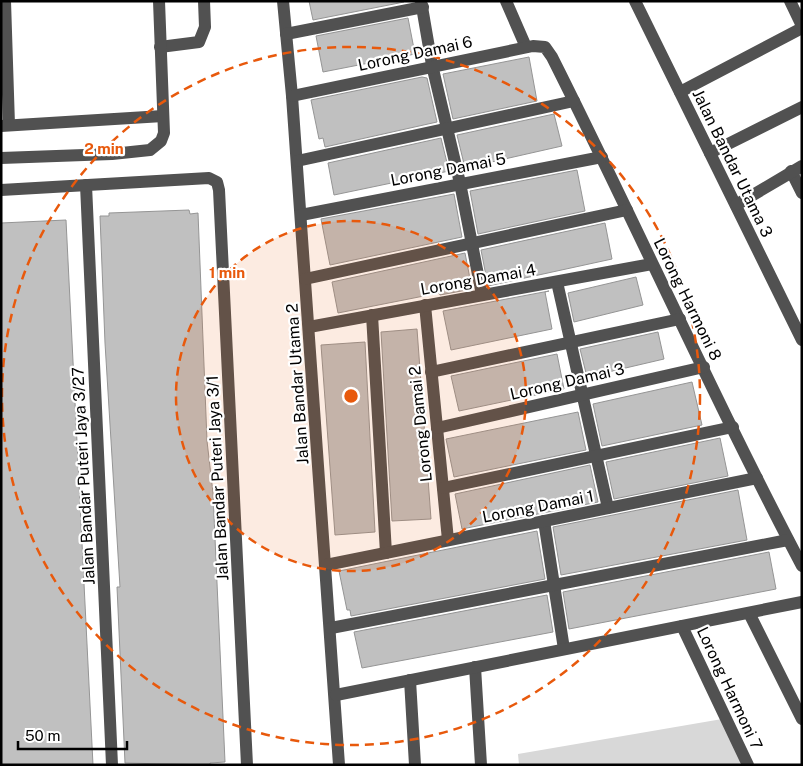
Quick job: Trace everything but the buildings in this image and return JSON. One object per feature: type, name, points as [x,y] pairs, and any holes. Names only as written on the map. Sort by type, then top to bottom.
[{"type":"street","points":[[5,1],[5,126],[163,116]]},
{"type":"street","points":[[1,158],[112,154],[150,150],[161,141],[164,133],[159,1]]},
{"type":"street","points":[[160,47],[199,42],[204,27],[204,1]]},
{"type":"street","name":"Jalan Bandar Utama 2","points":[[283,1],[301,215],[336,695],[339,765]]},
{"type":"street","points":[[506,1],[526,47]]},
{"type":"street","name":"Jalan Bandar Utama 3","points":[[635,1],[736,205],[797,317],[802,340]]},
{"type":"street","points":[[680,92],[802,27],[790,1]]},
{"type":"street","points":[[286,34],[422,4],[432,65],[460,184],[482,295]]},
{"type":"street","name":"Lorong Damai 6","points":[[292,96],[432,65],[526,47],[545,47]]},
{"type":"street","name":"Lorong Harmoni 8","points":[[545,47],[552,57],[602,156],[652,264],[802,566]]},
{"type":"street","points":[[297,161],[574,100]]},
{"type":"street","points":[[710,153],[802,107]]},
{"type":"street","name":"Lorong Damai 5","points":[[301,215],[602,156]]},
{"type":"street","points":[[736,205],[796,169],[802,193]]},
{"type":"street","name":"Jalan Bandar Puteri Jaya 3/1","points":[[86,185],[209,178],[217,182],[220,190],[247,765]]},
{"type":"street","points":[[1,190],[86,185]]},
{"type":"street","name":"Jalan Bandar Puteri Jaya 3/27","points":[[86,185],[112,765]]},
{"type":"street","points":[[305,279],[472,245],[627,210]]},
{"type":"street","name":"Lorong Damai 4","points":[[309,327],[652,264]]},
{"type":"street","points":[[557,282],[608,508]]},
{"type":"street","name":"Lorong Damai 2","points":[[425,305],[448,540]]},
{"type":"street","points":[[372,315],[386,553]]},
{"type":"street","points":[[431,372],[680,319]]},
{"type":"street","name":"Lorong Damai 3","points":[[437,428],[704,367]]},
{"type":"street","points":[[443,488],[733,427]]},
{"type":"street","name":"Lorong Damai 1","points":[[326,565],[757,478]]},
{"type":"street","points":[[544,521],[564,650]]},
{"type":"street","points":[[331,628],[788,540]]},
{"type":"street","points":[[336,695],[802,602]]},
{"type":"street","points":[[749,613],[802,719]]},
{"type":"street","name":"Lorong Harmoni 7","points":[[682,626],[748,765]]},
{"type":"street","points":[[475,667],[481,765]]},
{"type":"street","points":[[410,680],[415,765]]},
{"type":"shaded area","points":[[728,718],[750,765],[519,765],[518,754]]}]
